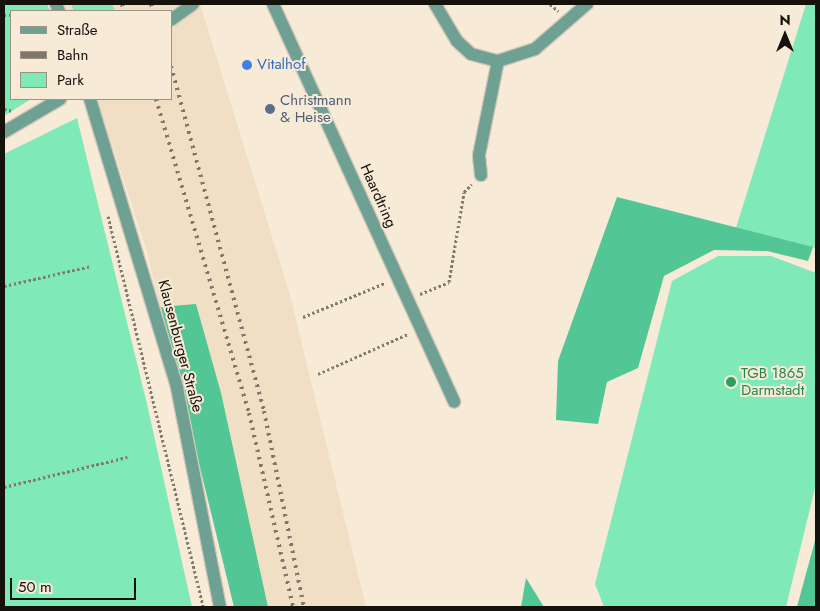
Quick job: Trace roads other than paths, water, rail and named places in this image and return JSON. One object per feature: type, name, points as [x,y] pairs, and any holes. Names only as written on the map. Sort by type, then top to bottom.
[{"type":"street","points":[[172,19],[193,4]]},
{"type":"street","name":"Haardtring","points":[[273,4],[454,402]]},
{"type":"street","points":[[435,4],[457,41],[472,54],[498,61],[536,49],[587,4]]},
{"type":"street","points":[[481,175],[479,155],[498,61]]},
{"type":"street","points":[[4,132],[58,100]]},
{"type":"street","name":"Klausenburger Straße","points":[[90,100],[177,388],[220,607]]},
{"type":"railway","points":[[122,4],[124,10]]},
{"type":"railway","points":[[151,4],[153,10]]},
{"type":"railway","points":[[172,70],[264,411],[304,607]]},
{"type":"railway","points":[[156,100],[249,413],[293,607]]},
{"type":"place","name":"Vitalhof","points":[[247,65]]},
{"type":"place","name":"Christmann & Heise","points":[[270,109]]},
{"type":"place","name":"TGB 1865 Darmstadt","points":[[731,382]]}]
